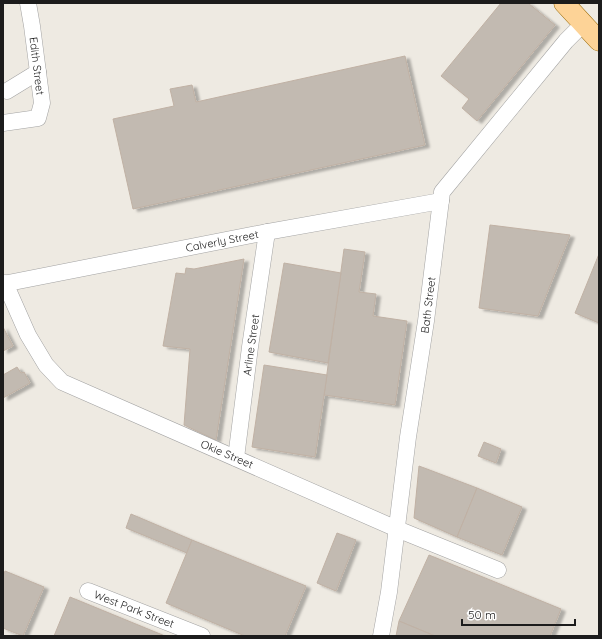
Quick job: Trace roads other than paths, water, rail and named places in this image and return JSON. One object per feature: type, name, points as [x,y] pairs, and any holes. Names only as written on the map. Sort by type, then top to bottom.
[{"type":"main road","points":[[564,3],[599,41]]},
{"type":"street","name":"Edith Street","points":[[3,123],[38,118],[42,103],[28,3]]},
{"type":"street","name":"Bath Street","points":[[381,636],[397,529],[408,437],[426,321],[442,192],[566,41],[583,24]]},
{"type":"street","points":[[7,91],[38,72]]},
{"type":"street","name":"Calverly Street","points":[[4,284],[267,232],[441,201]]},
{"type":"street","name":"Arline Street","points":[[236,458],[267,232]]},
{"type":"street","name":"Okie Street","points":[[4,284],[32,341],[46,365],[62,382],[397,529],[498,570]]},
{"type":"street","name":"West Park Street","points":[[88,591],[202,636]]}]
